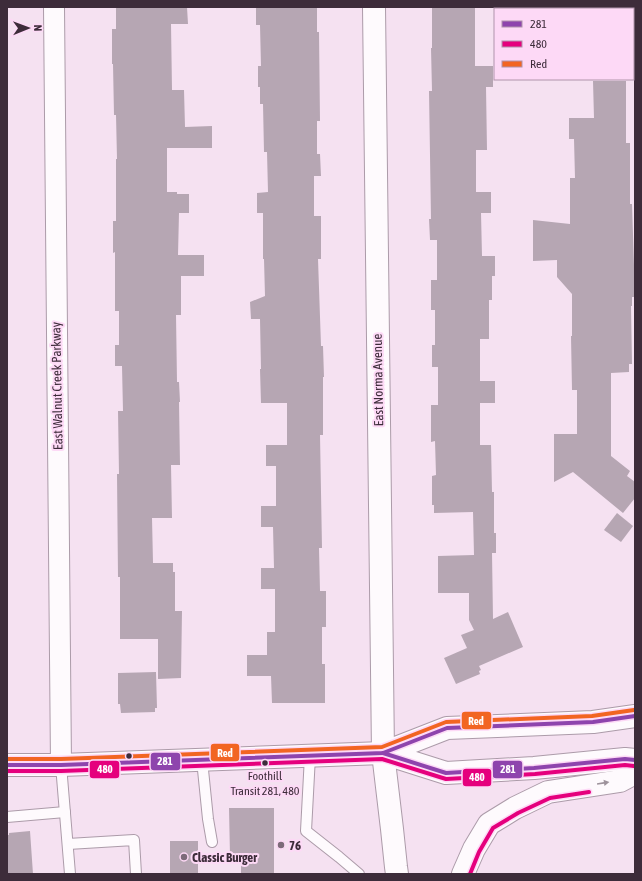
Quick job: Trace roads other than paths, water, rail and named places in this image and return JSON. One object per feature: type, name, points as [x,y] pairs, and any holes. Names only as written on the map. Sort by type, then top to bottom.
[{"type":"main road","name":"East Norma Avenue","points":[[374,7],[383,753],[397,874]]},
{"type":"main road","points":[[7,765],[61,765],[383,753],[447,728],[593,722],[635,716]]},
{"type":"main road","points":[[383,753],[446,773],[534,768],[626,759],[635,760]]},
{"type":"main road","points":[[463,874],[474,849],[489,824],[515,808],[548,792],[620,781],[635,773]]},
{"type":"street","name":"East Walnut Creek Parkway","points":[[54,7],[61,765]]},
{"type":"lane","points":[[310,756],[306,831],[359,874]]},
{"type":"lane","points":[[202,760],[208,820],[212,842]]},
{"type":"lane","points":[[61,765],[70,874]]},
{"type":"lane","points":[[7,817],[65,812]]},
{"type":"lane","points":[[68,844],[134,840],[136,874]]},
{"type":"place","name":"Foothill Transit 281, 480","points":[[265,763]]},
{"type":"place","name":"76","points":[[281,845]]},
{"type":"place","name":"Classic Burger","points":[[184,857]]}]
